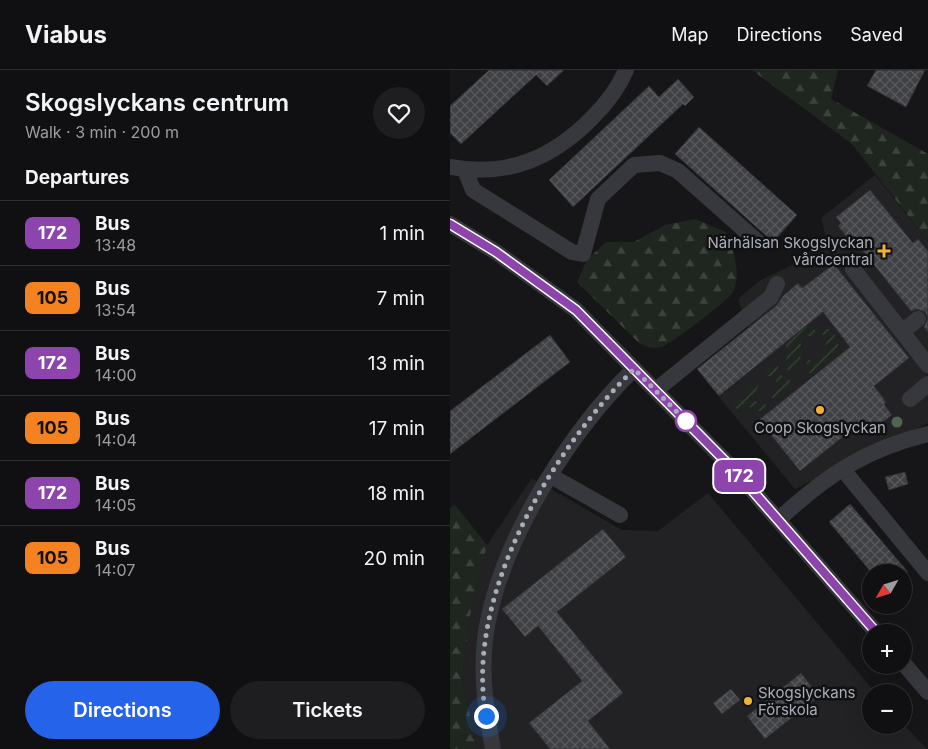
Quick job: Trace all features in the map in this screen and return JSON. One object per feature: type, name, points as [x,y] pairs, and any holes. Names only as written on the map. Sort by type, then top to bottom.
[{"type":"street","points":[[458,168],[493,171],[537,159],[561,146],[606,103],[621,83],[626,70]]},
{"type":"street","points":[[458,168],[473,190],[572,252],[583,254],[598,199],[622,174],[634,165],[660,163],[678,171],[758,242]]},
{"type":"street","points":[[450,224],[496,252],[576,310],[656,390],[779,519],[869,624]]},
{"type":"street","points":[[853,269],[927,363]]},
{"type":"street","points":[[656,390],[771,297],[776,284]]},
{"type":"street","points":[[902,332],[918,319]]},
{"type":"street","points":[[493,749],[484,705],[484,655],[488,622],[505,565],[523,525],[573,439],[600,404],[634,369]]},
{"type":"street","points":[[910,399],[928,384]]},
{"type":"street","points":[[779,519],[853,462],[893,443],[928,434]]},
{"type":"street","points":[[551,476],[620,515]]},
{"type":"street","points":[[849,477],[928,573]]},
{"type":"street","points":[[912,673],[928,692]]},
{"type":"shaded area","points":[[875,175],[928,241],[928,423],[795,489],[719,397],[770,355],[746,324],[738,299],[759,281],[792,265],[826,237],[821,218]]},
{"type":"shaded area","points":[[532,478],[622,530],[658,531],[708,493],[868,684],[862,684],[862,734],[912,733],[927,749],[477,749],[462,677],[471,610],[487,545]]},
{"type":"green space","points":[[752,70],[838,70],[831,99],[928,154],[928,241],[852,144]]},
{"type":"green space","points":[[695,219],[726,232],[737,269],[736,284],[733,292],[712,312],[668,344],[656,348],[640,344],[577,282],[587,260],[606,242],[634,242],[665,225]]},
{"type":"green space","points":[[807,326],[814,328],[816,332],[813,336],[806,336],[801,341],[800,364],[795,370],[789,371],[784,366],[787,357],[786,344]]},
{"type":"green space","points":[[826,329],[831,329],[836,336],[838,349],[836,354],[815,373],[808,373],[806,366],[808,360],[817,361],[822,357],[827,341],[822,334]]},
{"type":"green space","points":[[776,365],[779,367],[779,374],[793,382],[791,390],[775,400],[772,397],[777,390],[776,379],[773,376],[765,376],[763,373],[770,366]]},
{"type":"green space","points":[[754,382],[759,384],[753,400],[767,405],[764,413],[751,407],[737,409],[732,404],[735,399],[745,399],[748,387]]},
{"type":"green space","points":[[455,505],[487,545],[471,610],[462,677],[477,749],[450,749],[450,508]]},
{"type":"building","points":[[489,70],[564,70],[547,86],[536,75],[461,144],[450,133],[450,106]]},
{"type":"building","points":[[876,70],[925,70],[906,107],[867,86]]},
{"type":"building","points":[[678,79],[694,97],[685,106],[683,104],[573,207],[549,180],[649,86],[659,97]]},
{"type":"building","points":[[699,127],[797,215],[773,242],[675,154]]},
{"type":"building","points":[[870,190],[913,243],[918,239],[928,251],[928,318],[925,312],[917,309],[911,311],[854,240],[851,242],[838,226],[841,223],[836,217]]},
{"type":"building","points":[[834,264],[909,358],[874,386],[886,402],[884,404],[892,415],[867,435],[859,424],[800,471],[759,420],[850,347],[823,312],[719,396],[697,369],[777,305],[783,296],[798,283],[802,288]]},
{"type":"building","points":[[928,318],[928,332],[924,327]]},
{"type":"building","points":[[550,335],[570,362],[450,454],[450,411]]},
{"type":"building","points":[[905,472],[908,484],[889,490],[885,477]]},
{"type":"building","points":[[850,504],[901,564],[864,564],[829,522]]},
{"type":"building","points":[[603,529],[626,557],[557,612],[623,693],[588,721],[610,749],[550,749],[529,723],[582,681],[538,626],[525,637],[502,609]]},
{"type":"building","points":[[801,673],[819,696],[765,739],[747,716]]},
{"type":"building","points":[[731,689],[740,700],[722,714],[713,703]]},
{"type":"bus line","name":"172","points":[[450,224],[496,252],[576,310],[737,473],[869,624]]},
{"type":"place","name":"Närhälsan Skogslyckan vårdcentral","points":[[884,251]]},
{"type":"place","name":"Coop Skogslyckan","points":[[820,410]]},
{"type":"place","name":"Skogslyckans Förskola","points":[[748,701]]},
{"type":"route","points":[[486,716],[484,705],[484,655],[488,622],[502,573],[523,525],[573,439],[600,404],[634,369],[686,421]]}]
